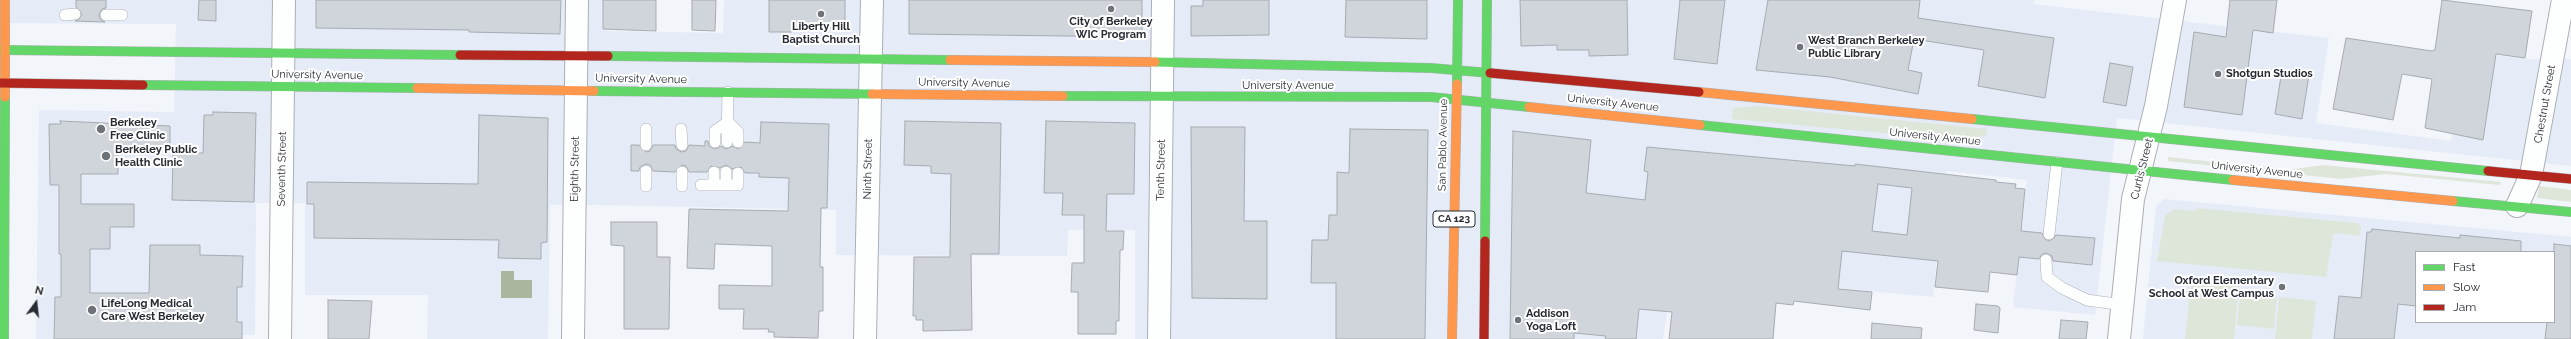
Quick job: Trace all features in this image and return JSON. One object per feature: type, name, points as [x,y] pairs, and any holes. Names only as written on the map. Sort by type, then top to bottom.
[{"type":"main road","points":[[4,339],[2,50],[5,0]]},
{"type":"main road","name":"San Pablo Avenue","points":[[1452,339],[1458,0]]},
{"type":"main road","name":"CA 123","points":[[1484,339],[1487,0]]},
{"type":"main road","name":"University Avenue","points":[[2,50],[1162,62],[1457,70],[2150,136],[2571,179]]},
{"type":"main road","name":"University Avenue","points":[[2,83],[869,94],[1456,99],[2142,171],[2370,194],[2571,212]]},
{"type":"street","name":"Seventh Street","points":[[280,339],[284,0]]},
{"type":"street","name":"Eighth Street","points":[[573,339],[578,0]]},
{"type":"street","name":"Ninth Street","points":[[866,339],[869,94],[872,0]]},
{"type":"street","name":"Tenth Street","points":[[1159,339],[1163,0]]},
{"type":"street","name":"Curtis Street","points":[[2119,339],[2133,199],[2142,171],[2150,136],[2175,0]]},
{"type":"street","name":"Chestnut Street","points":[[2517,206],[2531,175],[2563,0]]},
{"type":"lane","points":[[106,15],[122,15]]},
{"type":"lane","points":[[728,92],[728,122],[738,132],[733,142]]},
{"type":"lane","points":[[715,142],[715,131],[728,122]]},
{"type":"lane","points":[[646,129],[646,145]]},
{"type":"lane","points":[[681,129],[682,145]]},
{"type":"lane","points":[[2049,234],[2057,162]]},
{"type":"lane","points":[[646,171],[646,186]]},
{"type":"lane","points":[[682,172],[682,186]]},
{"type":"lane","points":[[714,172],[714,185]]},
{"type":"lane","points":[[726,172],[726,185]]},
{"type":"lane","points":[[701,185],[738,185],[738,173]]},
{"type":"lane","points":[[2046,260],[2046,277],[2062,288],[2087,300],[2123,305]]},
{"type":"shaded area","points":[[0,0],[607,0],[607,31],[723,33],[724,0],[2034,0],[2033,4],[2329,38],[2316,123],[2451,141],[2467,52],[2527,59],[2571,59],[2571,166],[2117,118],[2095,315],[2013,307],[2027,180],[1946,171],[1933,297],[1673,273],[1663,339],[1135,339],[1135,230],[1068,230],[1067,256],[836,255],[836,210],[550,205],[548,339],[427,339],[428,295],[305,295],[305,203],[256,203],[255,335],[147,334],[147,339],[36,339],[39,110],[174,112],[176,24],[0,23]]},
{"type":"shaded area","points":[[1758,106],[1987,129],[1986,136],[1949,139],[1732,119],[1733,108]]},
{"type":"shaded area","points":[[2168,157],[2287,170],[2323,165],[2501,182],[2500,185],[2386,174],[2341,179],[2168,161]]},
{"type":"shaded area","points":[[2539,186],[2571,190],[2571,202],[2537,198]]},
{"type":"shaded area","name":"Oxford Elementary School at West Campus","points":[[2164,199],[2571,237],[2571,339],[2143,339],[2156,206]]},
{"type":"shaded area","points":[[2197,208],[2357,223],[2361,227],[2360,236],[2337,233],[2333,235],[2326,277],[2157,261],[2165,216],[2174,209],[2196,211]]},
{"type":"shaded area","points":[[501,271],[514,271],[514,280],[532,280],[532,298],[501,298]]},
{"type":"shaded area","points":[[2197,279],[2239,283],[2234,339],[2185,339],[2191,284]]},
{"type":"shaded area","points":[[2240,293],[2277,297],[2274,329],[2237,325]]},
{"type":"shaded area","points":[[2279,297],[2316,301],[2312,339],[2275,339]]},
{"type":"building","points":[[76,0],[106,0],[106,8],[102,9],[99,15],[100,19],[105,22],[75,21],[79,19],[82,14],[76,7]]},
{"type":"building","points":[[199,0],[216,0],[216,21],[198,20]]},
{"type":"building","points":[[316,0],[561,0],[560,34],[469,32],[469,30],[316,28]]},
{"type":"building","points":[[603,0],[656,0],[656,31],[603,29]]},
{"type":"building","points":[[692,0],[716,0],[715,31],[692,30]]},
{"type":"building","name":"Liberty Hill Baptist Church","points":[[769,0],[845,0],[845,28],[792,27],[792,32],[769,32]]},
{"type":"building","points":[[909,0],[1142,0],[1142,37],[909,34]]},
{"type":"building","points":[[1203,0],[1269,0],[1269,35],[1191,36],[1191,6],[1203,6]]},
{"type":"building","points":[[1346,0],[1427,0],[1427,39],[1345,37]]},
{"type":"building","points":[[1520,0],[1627,0],[1628,55],[1589,56],[1589,50],[1557,50],[1557,45],[1521,46]]},
{"type":"building","points":[[1680,0],[1725,0],[1717,64],[1674,59]]},
{"type":"building","points":[[1768,0],[1920,0],[1918,18],[2054,38],[2045,98],[1978,86],[1984,50],[1914,39],[1908,70],[1922,73],[1918,94],[1830,77],[1756,70]]},
{"type":"building","name":"Shotgun Studios","points":[[2230,0],[2277,0],[2273,33],[2253,30],[2242,115],[2184,107],[2194,32],[2226,37]]},
{"type":"building","points":[[2442,0],[2532,11],[2525,58],[2496,54],[2483,140],[2425,128],[2432,79],[2402,74],[2393,120],[2333,109],[2346,38],[2432,51],[2435,50]]},
{"type":"building","points":[[2110,63],[2133,67],[2126,106],[2103,102]]},
{"type":"building","points":[[2282,70],[2309,75],[2302,119],[2275,114]]},
{"type":"building","points":[[213,112],[256,113],[254,202],[172,200],[173,153],[203,153],[204,115],[213,115]]},
{"type":"building","points":[[479,115],[548,118],[547,242],[541,243],[541,259],[498,258],[499,240],[314,238],[314,204],[307,204],[307,182],[478,184]]},
{"type":"building","points":[[60,121],[170,126],[170,148],[118,147],[118,174],[81,174],[81,204],[134,204],[134,227],[110,227],[110,249],[90,249],[90,293],[149,293],[150,245],[200,245],[200,255],[243,256],[242,287],[237,287],[237,322],[242,322],[242,339],[54,339],[55,297],[61,297],[61,254],[59,254],[59,185],[50,185],[49,124],[61,124]]},
{"type":"building","points":[[905,121],[1001,123],[999,254],[971,254],[972,330],[923,331],[923,320],[916,320],[916,316],[913,316],[914,257],[950,257],[951,174],[931,173],[931,166],[904,165]]},
{"type":"building","points":[[1046,121],[1135,123],[1134,194],[1107,194],[1106,231],[1124,231],[1123,250],[1120,250],[1119,321],[1116,321],[1116,334],[1078,334],[1078,292],[1071,292],[1072,263],[1084,263],[1084,215],[1062,215],[1063,193],[1044,193]]},
{"type":"building","points":[[761,122],[829,124],[827,208],[821,208],[820,267],[823,267],[823,311],[819,311],[818,338],[774,337],[774,332],[768,332],[769,329],[743,329],[744,309],[719,309],[719,285],[772,286],[772,246],[715,244],[714,269],[687,268],[689,209],[788,211],[789,178],[759,177],[759,173],[745,173],[741,167],[732,169],[726,165],[720,168],[711,166],[707,172],[689,172],[686,166],[682,165],[675,172],[653,171],[650,165],[646,164],[640,167],[639,171],[631,171],[631,145],[639,145],[646,152],[650,151],[653,145],[675,145],[676,149],[682,152],[686,151],[689,145],[705,146],[705,141],[708,141],[709,146],[715,149],[721,146],[726,149],[733,146],[738,149],[745,142],[760,143]]},
{"type":"building","points":[[1191,127],[1245,127],[1244,221],[1267,221],[1267,299],[1192,298]]},
{"type":"building","points":[[1350,129],[1428,130],[1425,339],[1336,339],[1336,283],[1311,283],[1312,240],[1328,240],[1329,215],[1337,215],[1337,172],[1349,173]]},
{"type":"building","points":[[1513,131],[1591,140],[1586,193],[1645,200],[1648,172],[1644,171],[1647,147],[1855,166],[1855,164],[1996,180],[1996,182],[2016,184],[2015,188],[2025,189],[2021,231],[2042,233],[2045,239],[2049,241],[2056,235],[2095,238],[2092,265],[2053,261],[2052,256],[2046,253],[2042,254],[2039,259],[2019,257],[2017,275],[1990,272],[1988,292],[1935,287],[1938,261],[1842,251],[1838,289],[1872,292],[1870,310],[1794,301],[1793,305],[1776,303],[1773,339],[1669,339],[1672,312],[1639,309],[1636,339],[1605,339],[1606,336],[1574,333],[1574,339],[1510,339]],"holes":[[[1878,184],[1912,188],[1907,235],[1872,231]]]},
{"type":"building","points":[[611,222],[657,222],[657,257],[670,257],[669,329],[624,329],[624,246],[611,245]]},
{"type":"building","points":[[2372,229],[2460,238],[2460,235],[2521,241],[2521,251],[2415,251],[2415,306],[2398,304],[2394,339],[2334,339],[2339,296],[2361,298],[2367,232],[2371,232]]},
{"type":"building","points":[[2554,244],[2571,246],[2571,339],[2545,339],[2547,323],[2555,323]]},
{"type":"building","points":[[328,300],[372,301],[369,339],[328,339]]},
{"type":"building","points":[[1976,304],[1998,306],[2000,308],[1998,333],[1974,330]]},
{"type":"building","points":[[2061,320],[2088,322],[2086,339],[2059,339]]},
{"type":"building","points":[[1872,323],[1922,328],[1921,339],[1871,339]]},
{"type":"traffic: fast","points":[[1457,84],[1458,0]]},
{"type":"traffic: fast","points":[[1485,241],[1487,0]]},
{"type":"traffic: fast","points":[[0,50],[460,55]]},
{"type":"traffic: fast","points":[[608,56],[950,60]]},
{"type":"traffic: fast","points":[[1155,62],[1431,68],[1490,73]]},
{"type":"traffic: fast","points":[[143,85],[417,88]]},
{"type":"traffic: fast","points":[[594,91],[872,94]]},
{"type":"traffic: fast","points":[[1063,96],[1431,97],[1529,107]]},
{"type":"traffic: fast","points":[[4,339],[5,97]]},
{"type":"traffic: fast","points":[[1972,119],[2488,171]]},
{"type":"traffic: fast","points":[[1700,125],[2233,180]]},
{"type":"traffic: fast","points":[[2453,201],[2571,212]]},
{"type":"traffic: slow","points":[[5,0],[5,97]]},
{"type":"traffic: slow","points":[[950,60],[1155,62]]},
{"type":"traffic: slow","points":[[1452,339],[1457,84]]},
{"type":"traffic: slow","points":[[417,88],[594,91]]},
{"type":"traffic: slow","points":[[1699,92],[1972,119]]},
{"type":"traffic: slow","points":[[872,94],[1063,96]]},
{"type":"traffic: slow","points":[[1529,107],[1700,125]]},
{"type":"traffic: slow","points":[[2233,180],[2453,201]]},
{"type":"traffic: jam","points":[[460,55],[608,56]]},
{"type":"traffic: jam","points":[[1490,73],[1699,92]]},
{"type":"traffic: jam","points":[[0,83],[143,85]]},
{"type":"traffic: jam","points":[[2488,171],[2571,179]]},
{"type":"traffic: jam","points":[[1484,339],[1485,241]]},
{"type":"place","name":"City of Berkeley WIC Program","points":[[1111,9]]},
{"type":"place","name":"Liberty Hill Baptist Church","points":[[821,14]]},
{"type":"place","name":"West Branch Berkeley Public Library","points":[[1800,47]]},
{"type":"place","name":"Shotgun Studios","points":[[2218,74]]},
{"type":"place","name":"Berkeley Free Clinic","points":[[101,129]]},
{"type":"place","name":"Berkeley Public Health Clinic","points":[[106,156]]},
{"type":"place","name":"Oxford Elementary School at West Campus","points":[[2282,287]]},
{"type":"place","name":"LifeLong Medical Care West Berkeley","points":[[92,310]]},
{"type":"place","name":"Addison Yoga Loft","points":[[1518,320]]}]
